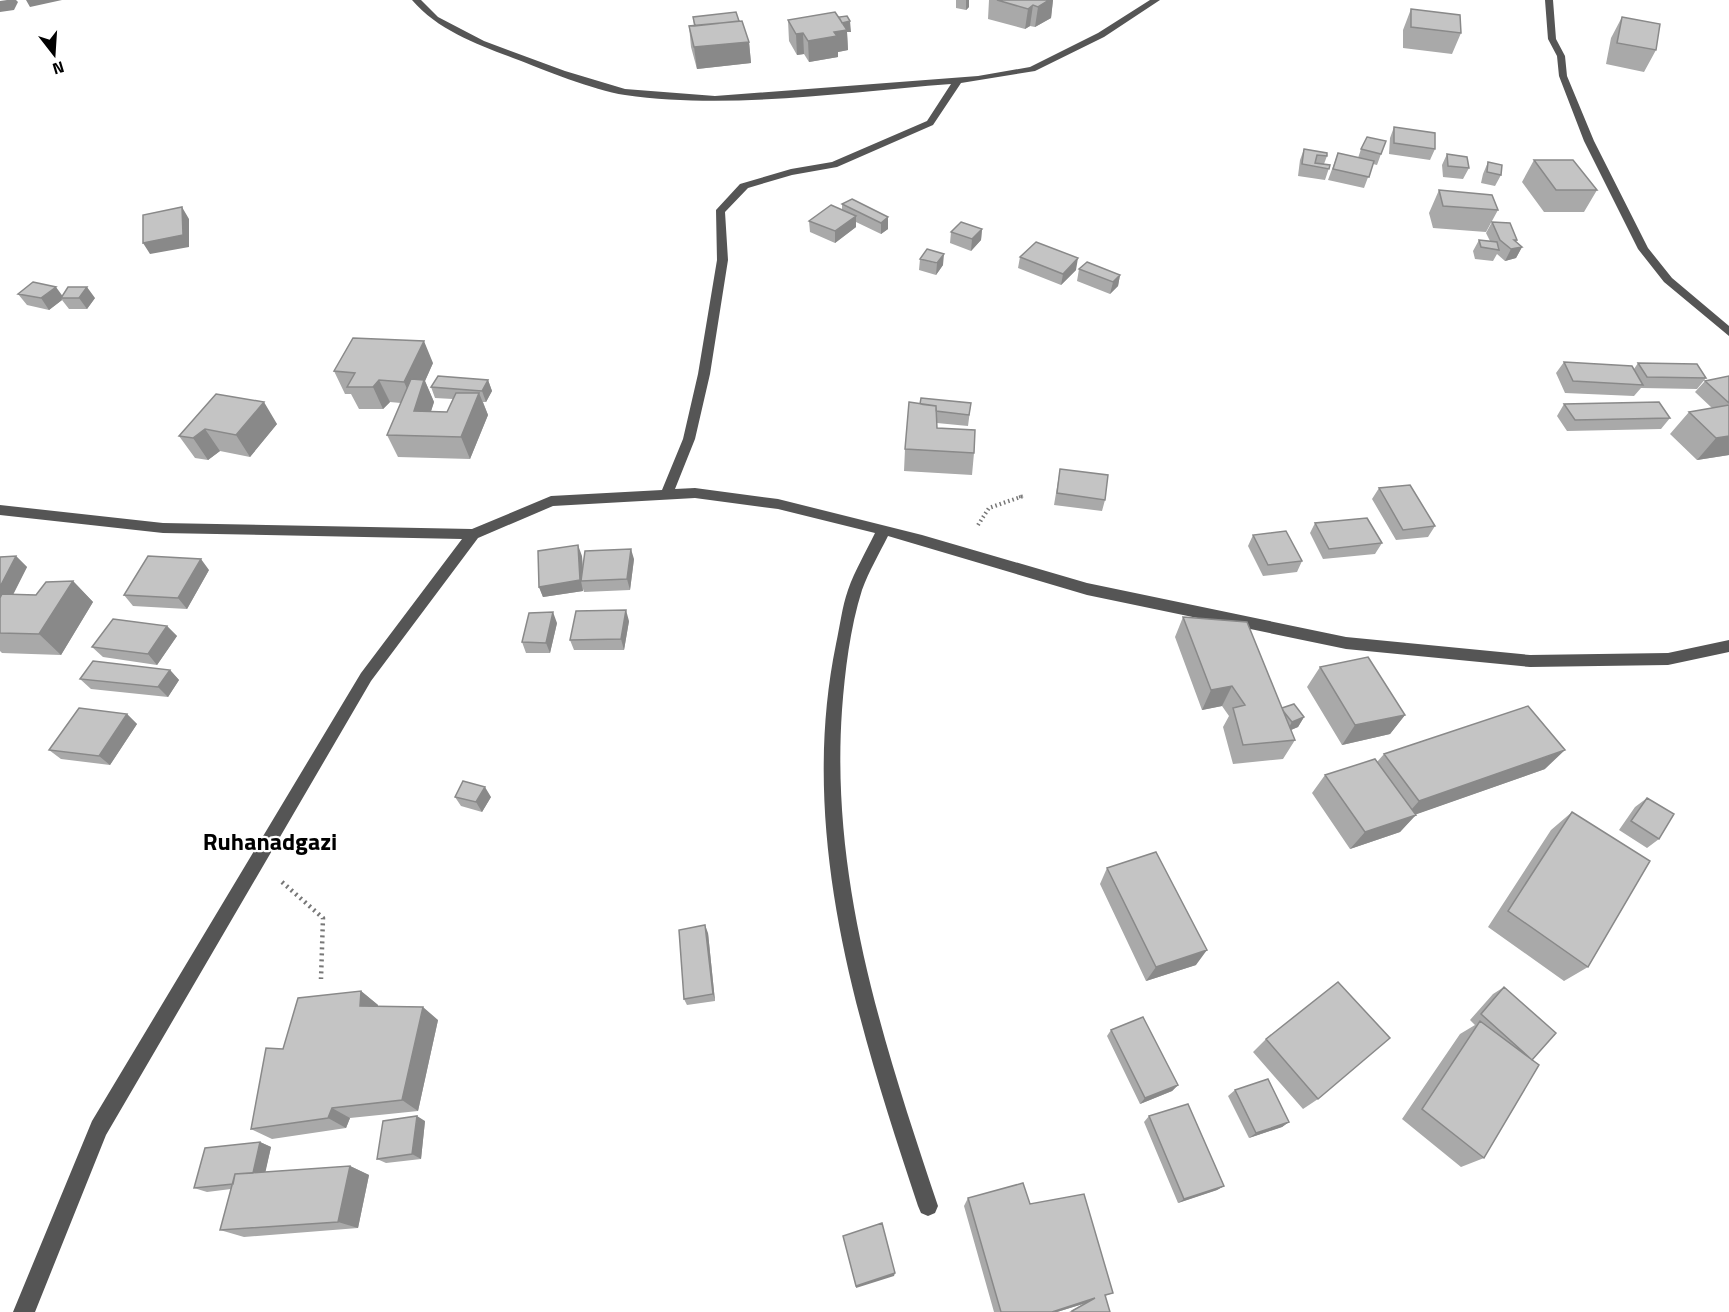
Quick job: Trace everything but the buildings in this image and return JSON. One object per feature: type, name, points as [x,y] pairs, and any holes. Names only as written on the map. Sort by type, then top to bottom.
[{"type":"street","points":[[416,0],[435,19],[481,43],[562,73],[624,92],[715,99],[958,80],[1032,69],[1101,35],[1156,0]]},
{"type":"street","points":[[1548,0],[1552,39],[1561,56],[1563,76],[1589,141],[1643,249],[1668,280],[1729,332]]},
{"type":"street","points":[[668,494],[669,479],[688,441],[712,336],[725,236],[720,212],[744,186],[791,172],[834,165],[930,123],[958,80]]},
{"type":"street","points":[[0,510],[163,528],[473,534],[551,501],[695,493],[778,504],[884,530],[1087,589],[1346,643],[1530,661],[1668,658],[1729,646]]},
{"type":"street","points":[[884,530],[853,594],[838,676],[831,732],[833,816],[838,881],[852,959],[889,1091],[928,1206]]},
{"type":"street","points":[[22,1308],[99,1128],[366,676],[473,534]]},
{"type":"path","points":[[962,552],[989,508],[1023,496]]},
{"type":"path","points":[[274,831],[268,868],[323,918],[321,979]]},
{"type":"district","name":"Ruhanadgazi","points":[[270,842]]}]
